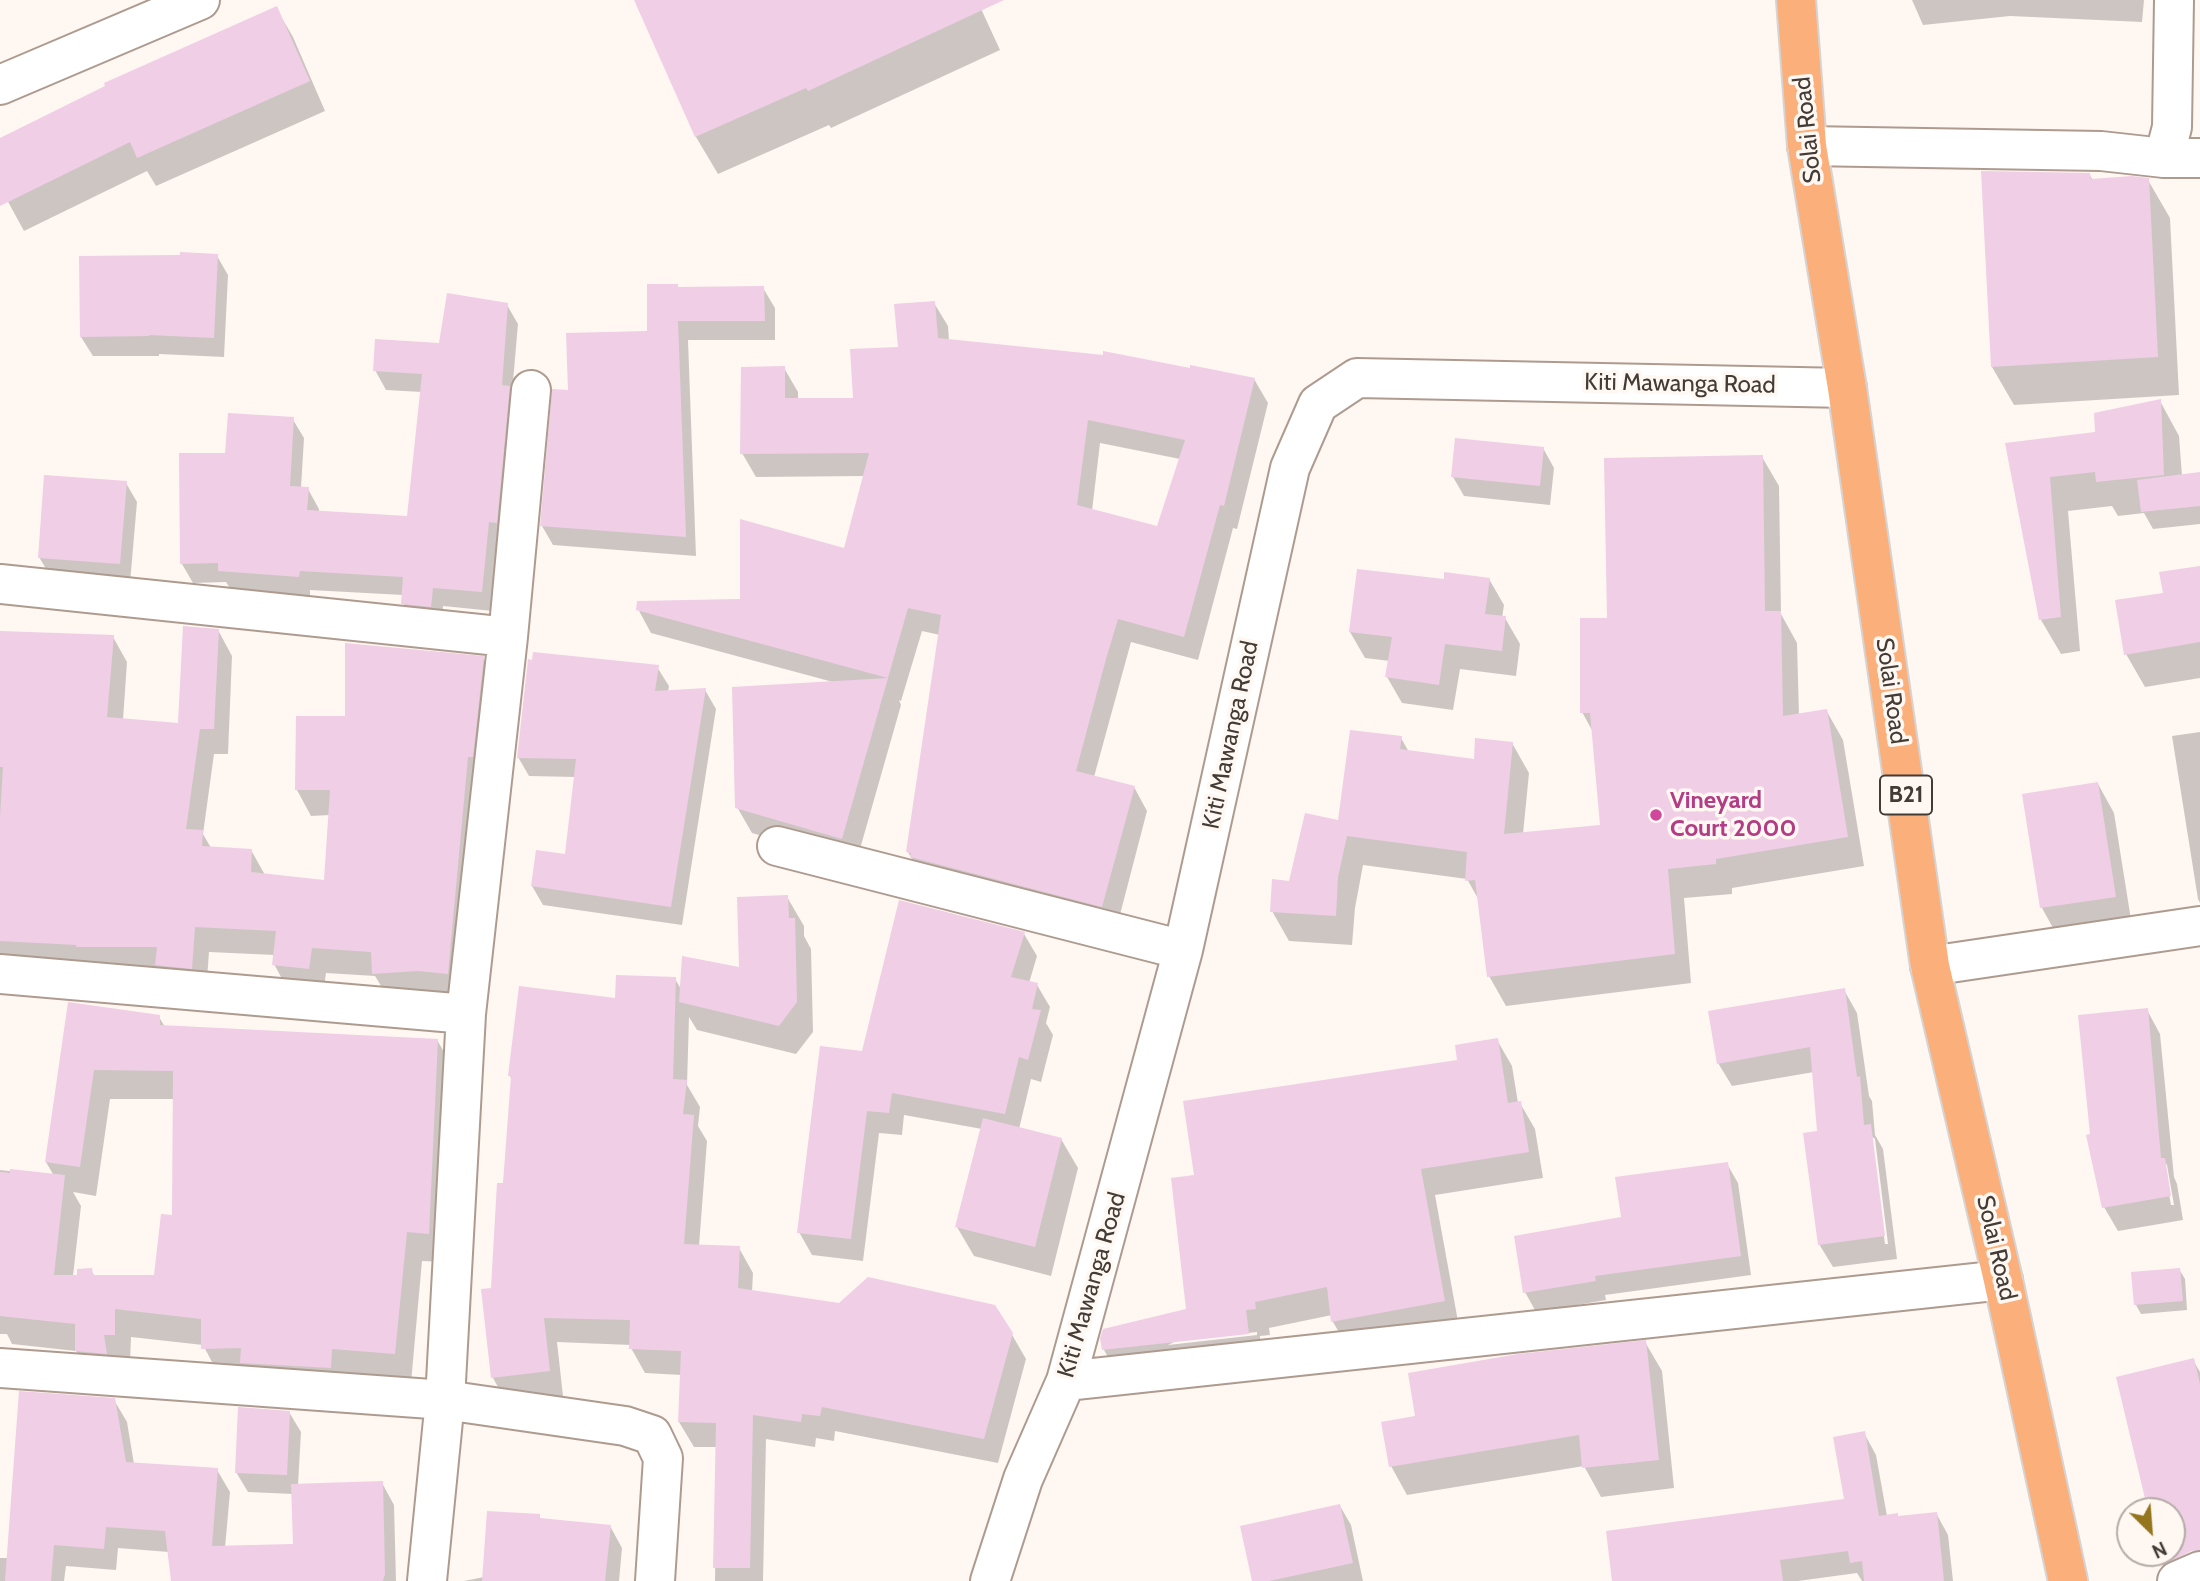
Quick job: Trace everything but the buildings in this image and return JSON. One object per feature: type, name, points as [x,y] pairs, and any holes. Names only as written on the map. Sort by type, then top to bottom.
[{"type":"highway","name":"Solai Road","points":[[1796,0],[1807,146],[1847,388],[1930,966],[2003,1280],[2068,1581]]},
{"type":"street","points":[[0,85],[200,0]]},
{"type":"street","points":[[1807,146],[2101,151],[2182,158],[2172,127],[2175,0]]},
{"type":"street","name":"Kiti Mawanga Road","points":[[990,1581],[1023,1479],[1066,1381],[1183,950],[1290,468],[1318,404],[1357,378],[1847,388]]},
{"type":"street","points":[[427,1581],[445,1400],[466,1014],[508,637],[531,390]]},
{"type":"street","points":[[0,584],[508,637]]},
{"type":"street","points":[[777,846],[1183,950]]},
{"type":"street","points":[[1930,966],[2200,926]]},
{"type":"street","points":[[0,974],[466,1014]]},
{"type":"street","points":[[1066,1381],[2003,1280]]},
{"type":"street","points":[[0,1368],[445,1400],[625,1426],[652,1435],[663,1458],[655,1581]]},
{"type":"street","points":[[2177,1581],[2200,1571]]},
{"type":"place","name":"Vineyard Court 2000","points":[[1656,815]]}]
